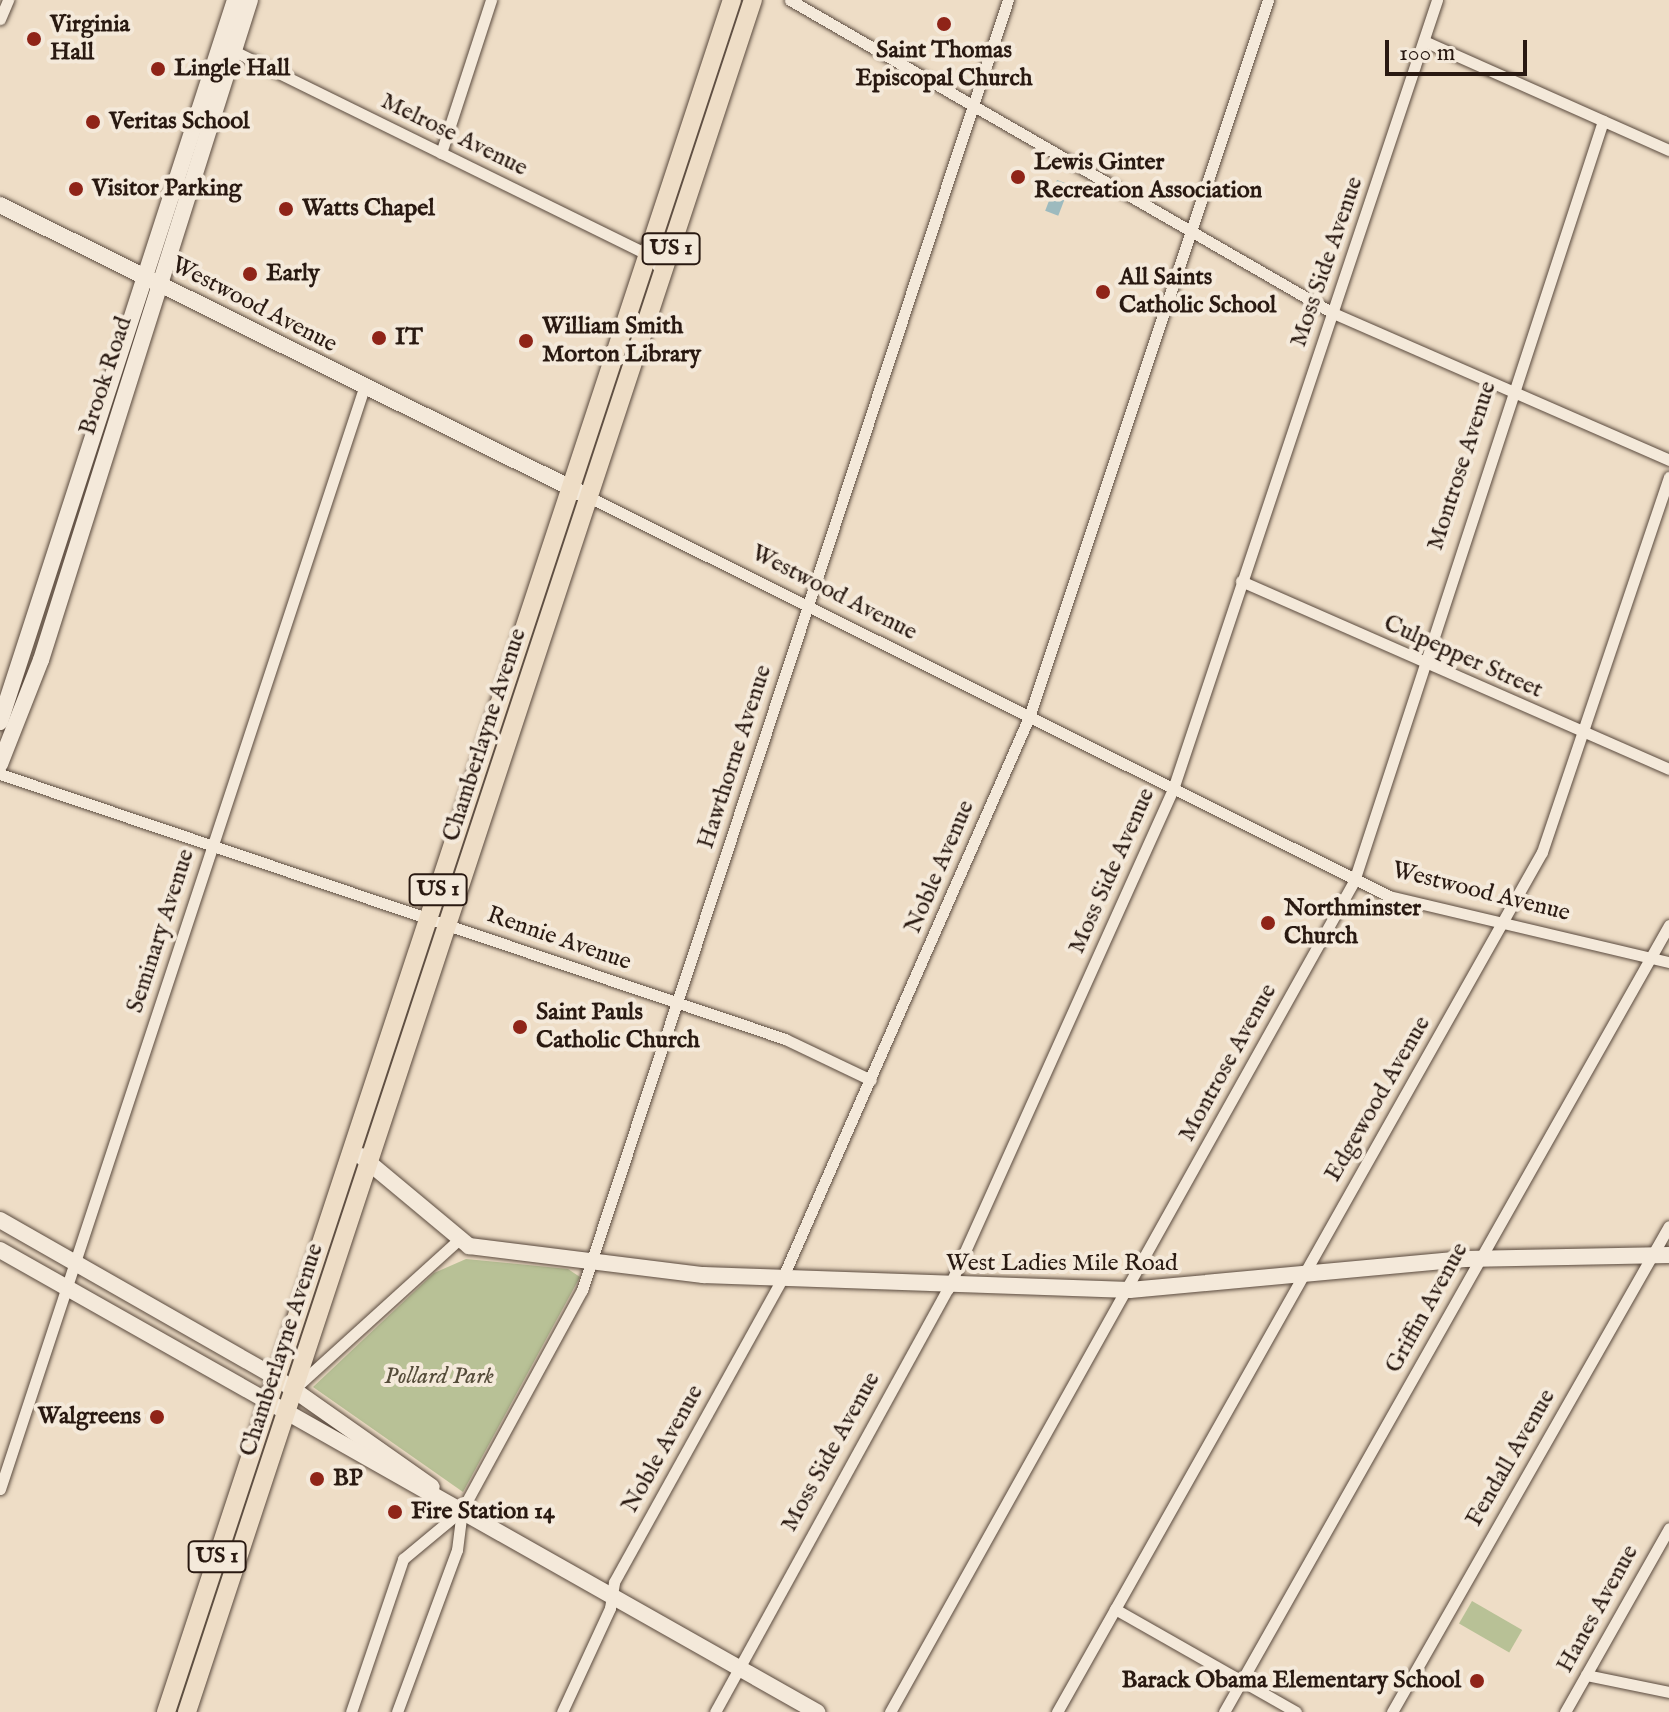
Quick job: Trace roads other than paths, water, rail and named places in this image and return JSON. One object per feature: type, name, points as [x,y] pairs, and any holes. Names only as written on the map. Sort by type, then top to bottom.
[{"type":"main road","name":"Brook Road","points":[[0,764],[35,676],[227,48],[235,0]]},
{"type":"main road","name":"Brook Road","points":[[227,48],[250,0]]},
{"type":"main road","name":"Chamberlayne Avenue","points":[[166,1712],[732,0]]},
{"type":"main road","name":"Chamberlayne Avenue","points":[[187,1712],[753,0]]},
{"type":"main road","name":"Westwood Avenue","points":[[0,205],[589,497]]},
{"type":"main road","name":"Brook Road","points":[[0,722],[154,281]]},
{"type":"main road","points":[[353,1146],[368,1165],[457,1241]]},
{"type":"main road","points":[[0,1220],[277,1378],[462,1510]]},
{"type":"main road","name":"West Ladies Mile Road","points":[[457,1241],[590,1265],[948,1289],[1130,1290],[1481,1259],[1661,1255]]},
{"type":"main road","points":[[0,1250],[817,1712]]},
{"type":"street","points":[[0,19],[8,0]]},
{"type":"street","points":[[441,153],[491,0]]},
{"type":"street","points":[[790,0],[1333,313],[1669,460]]},
{"type":"street","name":"Hawthorne Avenue","points":[[351,1712],[403,1559],[462,1510],[572,1312],[1008,0]]},
{"type":"street","name":"Noble Avenue","points":[[562,1712],[612,1596],[782,1279],[1029,717],[1268,0]]},
{"type":"street","name":"Moss Side Avenue","points":[[715,1712],[736,1666],[948,1289],[1173,789],[1437,0]]},
{"type":"street","points":[[1424,41],[1669,150]]},
{"type":"street","name":"Melrose Avenue","points":[[227,48],[648,255],[663,272]]},
{"type":"street","name":"Montrose Avenue","points":[[890,1712],[1130,1290],[1354,881],[1510,389],[1603,121]]},
{"type":"street","name":"Seminary Avenue","points":[[0,1489],[364,388]]},
{"type":"street","name":"Edgewood Avenue","points":[[1057,1712],[1542,852],[1669,477]]},
{"type":"street","name":"Westwood Avenue","points":[[589,497],[1354,881],[1422,907],[1669,962]]},
{"type":"street","name":"Culpepper Street","points":[[1241,581],[1423,664],[1669,769]]},
{"type":"street","name":"Rennie Avenue","points":[[0,774],[803,1045],[871,1080]]},
{"type":"street","name":"Griffin Avenue","points":[[1224,1712],[1669,925]]},
{"type":"street","name":"Fendall Avenue","points":[[1392,1712],[1661,1255],[1669,1226]]},
{"type":"street","points":[[294,1389],[457,1241]]},
{"type":"street","name":"Hawthorne Avenue","points":[[397,1712],[457,1550],[462,1510]]},
{"type":"street","name":"Hanes Avenue","points":[[1565,1712],[1669,1528]]},
{"type":"street","points":[[1115,1609],[1296,1712]]},
{"type":"street","points":[[1586,1675],[1669,1692]]},
{"type":"water","points":[[1057,180],[1070,185],[1058,216],[1045,211]]},
{"type":"place","name":"Saint Thomas Episcopal Church","points":[[944,24]]},
{"type":"place","name":"Virginia Hall","points":[[34,39]]},
{"type":"place","name":"Lingle Hall","points":[[158,69]]},
{"type":"place","name":"Veritas School","points":[[93,122]]},
{"type":"place","name":"Lewis Ginter Recreation Association","points":[[1018,177]]},
{"type":"place","name":"Visitor Parking","points":[[76,189]]},
{"type":"place","name":"Watts Chapel","points":[[286,209]]},
{"type":"place","name":"Early","points":[[250,274]]},
{"type":"place","name":"All Saints Catholic School","points":[[1103,292]]},
{"type":"place","name":"IT","points":[[379,338]]},
{"type":"place","name":"William Smith Morton Library","points":[[526,341]]},
{"type":"place","name":"Northminster Church","points":[[1268,923]]},
{"type":"place","name":"Saint Pauls Catholic Church","points":[[520,1027]]},
{"type":"place","name":"Walgreens","points":[[157,1417]]},
{"type":"place","name":"BP","points":[[317,1479]]},
{"type":"place","name":"Fire Station 14","points":[[395,1512]]},
{"type":"place","name":"Barack Obama Elementary School","points":[[1477,1681]]},
{"type":"park label","name":"Pollard Park","points":[[439,1377]]}]
